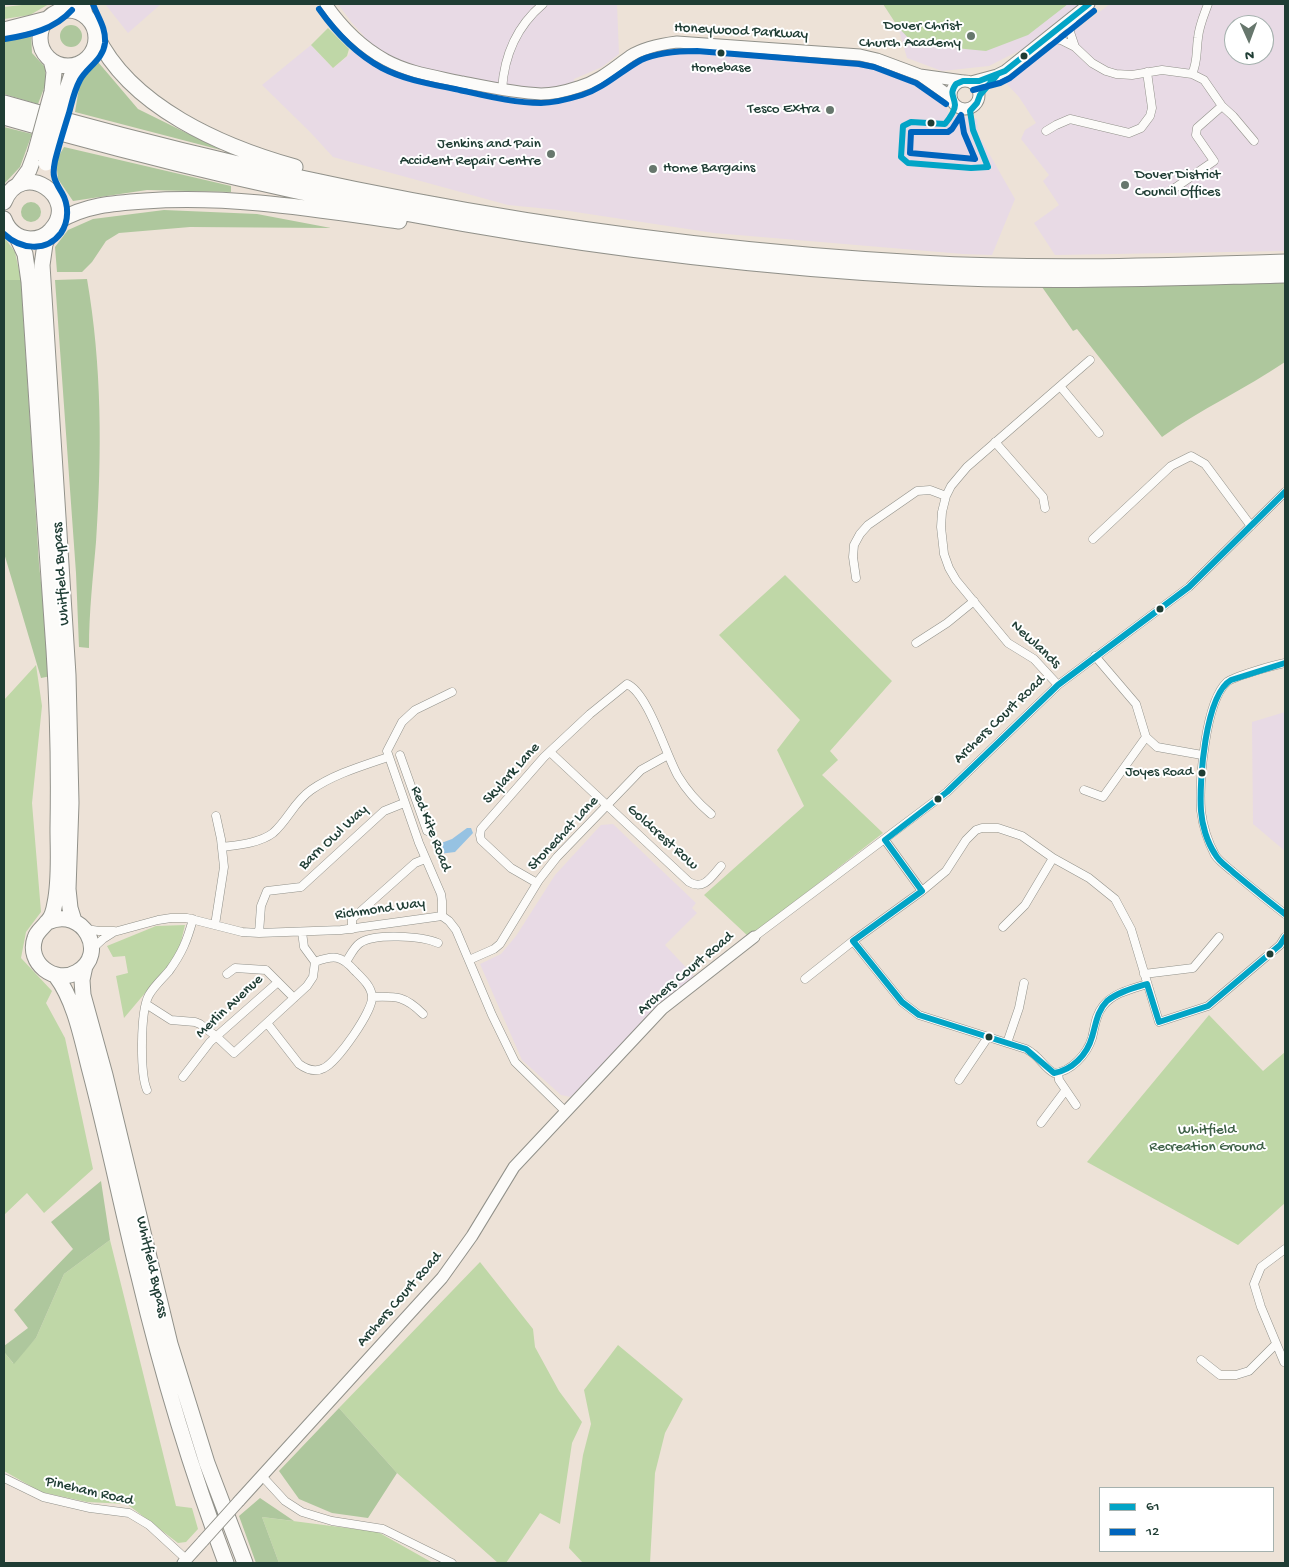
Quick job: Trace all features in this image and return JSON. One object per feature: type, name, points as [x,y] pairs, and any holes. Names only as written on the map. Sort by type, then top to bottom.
[{"type":"highway","points":[[58,93],[51,60],[42,48],[40,38],[42,28],[47,19],[63,7],[86,10],[94,25],[96,35],[112,62],[135,87],[169,112],[236,147],[273,160],[424,202]]},
{"type":"highway","points":[[4,30],[47,19]]},
{"type":"highway","points":[[4,202],[9,192],[18,185],[40,158],[58,93],[72,77],[80,63],[93,52],[96,35]]},
{"type":"highway","points":[[51,60],[65,66],[80,63]]},
{"type":"highway","points":[[4,103],[195,154],[335,185],[610,234],[834,257],[930,264],[1063,267],[1285,262]]},
{"type":"highway","points":[[4,117],[144,156],[241,179],[421,216],[512,232],[709,260],[923,277],[1062,279],[1285,275]]},
{"type":"highway","points":[[40,158],[48,188]]},
{"type":"highway","points":[[18,185],[34,182],[48,188],[55,196],[59,206],[54,226]]},
{"type":"highway","points":[[16,234],[26,238],[44,235],[77,211],[98,205],[157,200],[213,199],[269,202],[492,234],[512,232]]},
{"type":"highway","name":"Whitfield Bypass","points":[[4,219],[8,228],[16,234],[25,254],[29,282],[56,701],[59,802],[57,888],[55,906],[48,922]]},
{"type":"highway","name":"Whitfield Bypass","points":[[54,226],[45,244],[42,265],[68,675],[71,760],[68,888],[70,908],[79,924]]},
{"type":"highway","points":[[60,918],[79,924],[90,938],[92,950],[89,958],[85,966],[72,975],[56,976],[38,964],[33,949],[37,934],[48,922],[60,918]]},
{"type":"highway","name":"Whitfield Bypass","points":[[85,966],[82,980],[83,995],[105,1075],[170,1344],[207,1463],[245,1563]]},
{"type":"highway","name":"Whitfield Bypass","points":[[56,976],[70,1000],[87,1057],[157,1348],[193,1469],[226,1563]]},
{"type":"street","name":"Honeywood Parkway","points":[[326,4],[332,15],[352,36],[390,63],[420,74],[502,90],[542,94],[593,82],[631,56],[662,44],[677,42],[860,55],[877,59],[920,75],[967,81],[997,75],[1005,71],[1089,4]]},
{"type":"street","points":[[502,90],[503,74],[510,49],[520,29],[534,11],[543,4]]},
{"type":"street","points":[[1192,74],[1198,56],[1197,41],[1200,27],[1208,4]]},
{"type":"street","points":[[1073,17],[1070,32],[1075,47]]},
{"type":"street","points":[[1046,38],[1061,40],[1075,47],[1092,63],[1106,71],[1124,75],[1175,71],[1192,74],[1204,80],[1222,106],[1254,141]]},
{"type":"street","points":[[1046,130],[1070,119],[1129,133],[1141,128],[1150,116],[1152,108],[1147,72]]},
{"type":"street","name":"Honeywood Parkway","points":[[920,75],[951,97]]},
{"type":"street","name":"Honeywood Parkway","points":[[980,95],[997,75]]},
{"type":"street","points":[[967,81],[977,87],[980,95],[977,103],[967,109],[958,108],[951,97],[953,88],[967,81]]},
{"type":"street","points":[[1169,192],[1214,161],[1196,134],[1197,128],[1206,118],[1222,106]]},
{"type":"street","name":"Newlands","points":[[1058,686],[1034,659],[1008,643],[956,580],[944,554],[941,527],[942,512],[946,496],[958,477],[1090,360]]},
{"type":"street","points":[[1060,386],[1099,433]]},
{"type":"street","points":[[996,442],[1042,497],[1045,508]]},
{"type":"street","points":[[1093,539],[1171,466],[1191,456],[1205,464],[1251,526]]},
{"type":"street","points":[[856,578],[853,557],[854,546],[860,534],[868,525],[917,491],[930,490],[946,496]]},
{"type":"street","name":"Archers Court Road","points":[[185,1561],[442,1278],[472,1236],[514,1167],[662,1009],[754,937],[947,792],[1058,686],[1095,656],[1147,620],[1189,586],[1285,492]]},
{"type":"street","points":[[916,643],[974,601]]},
{"type":"street","points":[[1095,656],[1136,704],[1146,736],[1157,747],[1202,754]]},
{"type":"street","points":[[1285,663],[1247,674],[1228,682],[1217,699],[1209,720],[1202,754],[1201,812],[1207,838],[1216,856],[1249,886],[1285,914]]},
{"type":"street","name":"Skylark Lane","points":[[537,883],[511,868],[481,840],[480,835],[481,830],[550,752],[590,714],[627,684],[634,687],[644,701],[668,755]]},
{"type":"street","points":[[222,847],[267,836],[282,823],[298,801],[312,790],[345,772],[388,754],[402,722],[415,710],[452,692]]},
{"type":"street","points":[[1084,790],[1103,797],[1146,736]]},
{"type":"street","points":[[550,752],[607,807]]},
{"type":"street","name":"Red Kite Road","points":[[388,754],[411,823],[440,894],[442,916]]},
{"type":"street","points":[[400,755],[427,831]]},
{"type":"street","points":[[668,755],[678,776],[688,790],[697,802],[711,814]]},
{"type":"street","name":"Stonechat Lane","points":[[469,960],[486,953],[500,944],[537,883],[557,857],[641,770],[668,755]]},
{"type":"street","points":[[395,777],[406,773]]},
{"type":"street","name":"Barn Owl Way","points":[[259,933],[261,906],[267,891],[301,887],[384,811],[404,802]]},
{"type":"street","name":"Goldcrest Row","points":[[607,807],[693,884],[702,886],[721,866]]},
{"type":"street","points":[[215,925],[224,867],[216,816]]},
{"type":"street","points":[[411,823],[423,819]]},
{"type":"street","points":[[805,979],[946,871],[966,840],[976,830],[982,828],[998,828],[1022,836],[1053,858],[1089,878],[1115,899],[1131,929],[1159,1022],[1208,1006],[1280,945],[1285,937]]},
{"type":"street","points":[[885,840],[922,891]]},
{"type":"street","points":[[1003,927],[1025,905],[1053,858]]},
{"type":"street","points":[[352,929],[352,920],[415,863],[425,859]]},
{"type":"street","name":"Richmond Way","points":[[92,950],[103,938],[120,930],[158,920],[187,918],[242,932],[259,933],[352,929],[442,916],[456,930],[492,1015],[515,1062],[565,1111]]},
{"type":"street","points":[[147,1090],[143,1082],[142,1029],[148,996],[185,947],[193,919]]},
{"type":"street","name":"Richmond Way","points":[[79,924],[99,931],[120,930]]},
{"type":"street","points":[[146,1004],[171,1020],[195,1022],[217,1036],[234,1053],[307,986],[313,978],[315,962],[304,948],[302,932]]},
{"type":"street","points":[[346,962],[360,943],[371,939],[415,937],[429,939],[438,943]]},
{"type":"street","points":[[1144,974],[1193,968],[1219,937]]},
{"type":"street","points":[[853,941],[908,1008],[919,1014],[1034,1053],[1050,1071],[1058,1073],[1069,1069],[1085,1052],[1092,1038],[1097,1014],[1109,999],[1126,990],[1147,984]]},
{"type":"street","points":[[267,1023],[299,1064],[305,1068],[318,1070],[330,1064],[348,1042],[364,1020],[372,997],[370,988],[346,962],[338,957],[328,957],[315,962]]},
{"type":"street","name":"Merlin Avenue","points":[[228,974],[235,968],[268,971],[294,998]]},
{"type":"street","name":"Merlin Avenue","points":[[183,1077],[210,1042],[278,982]]},
{"type":"street","points":[[1007,1043],[1019,1008],[1024,983]]},
{"type":"street","points":[[372,997],[398,996],[407,1000],[424,1014]]},
{"type":"street","points":[[959,1080],[988,1037]]},
{"type":"street","points":[[1058,1073],[1059,1080],[1065,1091],[1076,1105]]},
{"type":"street","points":[[1040,1123],[1065,1091]]},
{"type":"street","points":[[1284,1362],[1254,1284],[1262,1267],[1285,1249]]},
{"type":"street","points":[[1201,1360],[1220,1374],[1236,1375],[1249,1371],[1276,1344]]},
{"type":"street","points":[[262,1476],[285,1501],[302,1512],[332,1521],[383,1529],[452,1563]]},
{"type":"street","name":"Pineham Road","points":[[4,1478],[43,1498],[129,1514],[149,1525],[185,1561]]},
{"type":"shaded area","points":[[105,4],[161,4],[128,33]]},
{"type":"shaded area","points":[[338,4],[617,4],[619,54],[602,67],[574,79],[578,96],[601,87],[625,71],[631,56],[662,44],[827,52],[895,66],[939,92],[949,113],[977,119],[978,134],[1015,199],[992,255],[963,254],[714,233],[569,211],[508,205],[333,157],[262,85],[311,45],[333,68],[348,56],[364,36]]},
{"type":"shaded area","name":"Dover Christ Church Academy","points":[[883,4],[1082,4],[1030,45],[989,66],[942,71],[907,58],[898,27]]},
{"type":"shaded area","points":[[1110,4],[1285,4],[1285,251],[1055,255],[1034,223],[1059,205],[1043,181],[1049,175],[1021,139],[1025,130],[1036,123],[1019,97],[1005,82]]},
{"type":"shaded area","points":[[1285,712],[1285,851],[1253,824],[1252,722]]},
{"type":"shaded area","points":[[613,824],[696,903],[692,908],[697,913],[665,945],[694,976],[571,1097],[561,1095],[522,1060],[480,964],[501,954],[516,936],[555,875],[601,825]]},
{"type":"green space","points":[[49,4],[30,15],[4,19],[4,7]]},
{"type":"green space","name":"Dover Christ Church Academy","points":[[883,4],[1068,4],[1028,35],[986,51],[924,45],[912,42],[898,27]]},
{"type":"green space","points":[[71,25],[79,28],[82,36],[79,44],[71,47],[63,44],[60,36],[63,28]]},
{"type":"green space","points":[[328,28],[349,49],[347,56],[333,68],[311,45]]},
{"type":"green space","points":[[31,31],[32,53],[45,67],[46,83],[38,104],[4,94],[4,36]]},
{"type":"green space","points":[[98,62],[138,109],[221,150],[75,112],[80,82]]},
{"type":"green space","points":[[4,127],[32,134],[20,167],[4,184]]},
{"type":"green space","points":[[64,147],[231,186],[231,192],[147,190],[73,201],[58,179],[56,161]]},
{"type":"green space","points":[[31,202],[38,205],[41,212],[38,219],[31,222],[24,219],[21,212],[24,205]]},
{"type":"green space","points":[[164,210],[257,214],[331,228],[190,227],[119,233],[106,241],[92,262],[82,272],[57,272],[55,247],[68,230],[93,219]]},
{"type":"green space","points":[[4,237],[15,252],[21,280],[4,280]]},
{"type":"green space","points":[[87,279],[96,344],[100,443],[98,509],[90,608],[89,648],[79,647],[76,573],[55,280]]},
{"type":"green space","points":[[4,280],[21,280],[39,564],[51,676],[41,678],[4,553]]},
{"type":"green space","points":[[1285,280],[1285,362],[1162,437],[1077,329],[1073,331],[1042,287],[1125,286]]},
{"type":"green space","points":[[785,575],[892,681],[830,751],[838,760],[822,775],[883,833],[749,937],[704,895],[804,806],[777,750],[800,720],[719,635]]},
{"type":"green space","points":[[36,665],[42,706],[32,803],[41,912],[26,932],[21,958],[52,991],[46,1003],[65,1038],[93,1169],[44,1213],[27,1193],[4,1215],[4,700]]},
{"type":"green space","points":[[185,925],[178,954],[124,1018],[116,976],[128,973],[125,956],[113,957],[107,946],[156,926]]},
{"type":"green space","name":"Whitfield Recreation Ground","points":[[1209,1015],[1263,1071],[1285,1052],[1285,1203],[1238,1245],[1087,1162]]},
{"type":"green space","points":[[101,1181],[110,1240],[64,1274],[36,1338],[14,1364],[4,1352],[4,1346],[28,1328],[14,1310],[73,1249],[51,1222]]},
{"type":"green space","points":[[110,1240],[176,1506],[192,1508],[198,1529],[186,1542],[178,1543],[127,1504],[87,1502],[41,1492],[4,1471],[4,1352],[13,1363],[36,1338],[64,1274]]},
{"type":"green space","points":[[480,1262],[533,1329],[535,1347],[559,1391],[582,1422],[572,1443],[560,1524],[540,1513],[506,1563],[498,1563],[397,1473],[339,1408]]},
{"type":"green space","points":[[618,1345],[683,1399],[665,1433],[655,1473],[650,1563],[583,1563],[569,1548],[583,1455],[591,1424],[584,1390]]},
{"type":"green space","points":[[339,1408],[397,1473],[368,1518],[332,1513],[299,1499],[279,1471]]},
{"type":"green space","points":[[260,1498],[294,1521],[262,1517],[279,1563],[256,1563],[239,1516]]},
{"type":"green space","points":[[262,1517],[378,1532],[433,1563],[279,1563]]},
{"type":"water","points":[[467,828],[471,828],[473,833],[455,852],[439,854],[434,851],[436,845],[452,839]]},
{"type":"transit line","name":"12","points":[[4,234],[18,243],[33,247],[48,244],[64,228],[67,208],[57,185],[54,167],[76,88],[83,75],[98,59],[104,49],[104,32],[93,4]]},
{"type":"transit line","name":"61","points":[[997,75],[980,95],[977,103],[970,111],[973,130],[988,167],[971,168],[908,163],[901,157],[903,126],[911,122],[945,124],[955,107],[952,92],[956,84],[963,81],[979,81],[1005,71],[1089,4]]},
{"type":"transit line","name":"12","points":[[319,9],[347,42],[382,68],[418,81],[508,100],[541,103],[567,99],[598,88],[648,57],[668,52],[697,51],[859,64],[874,67],[916,83],[946,104]]},
{"type":"transit line","name":"12","points":[[5,39],[42,30],[58,22],[72,10]]},
{"type":"transit line","name":"12","points":[[973,90],[1000,83],[1010,78],[1094,11]]},
{"type":"transit line","name":"12","points":[[961,115],[964,133],[975,159],[910,153],[911,132],[948,132],[961,115]]},
{"type":"transit line","name":"61","points":[[1285,492],[1189,587],[1058,685],[947,792],[885,840],[922,891],[853,941],[902,1002],[919,1015],[1026,1049],[1054,1073],[1067,1069],[1083,1056],[1090,1044],[1101,1009],[1107,1001],[1116,995],[1147,984],[1159,1022],[1208,1006],[1280,945],[1285,937]]},
{"type":"transit line","name":"61","points":[[1285,663],[1231,680],[1222,689],[1210,720],[1201,780],[1201,811],[1204,828],[1217,857],[1285,914]]},
{"type":"place","name":"Dover Christ Church Academy","points":[[971,36]]},
{"type":"place","name":"Homebase","points":[[721,53]]},
{"type":"place","name":"Tesco Extra","points":[[830,110]]},
{"type":"place","name":"Jenkins and Pain Accident Repair Centre","points":[[551,154]]},
{"type":"place","name":"Home Bargains","points":[[653,169]]},
{"type":"place","name":"Dover District Council Offices","points":[[1125,185]]},
{"type":"place","name":"Joyes Road","points":[[1202,773]]}]
